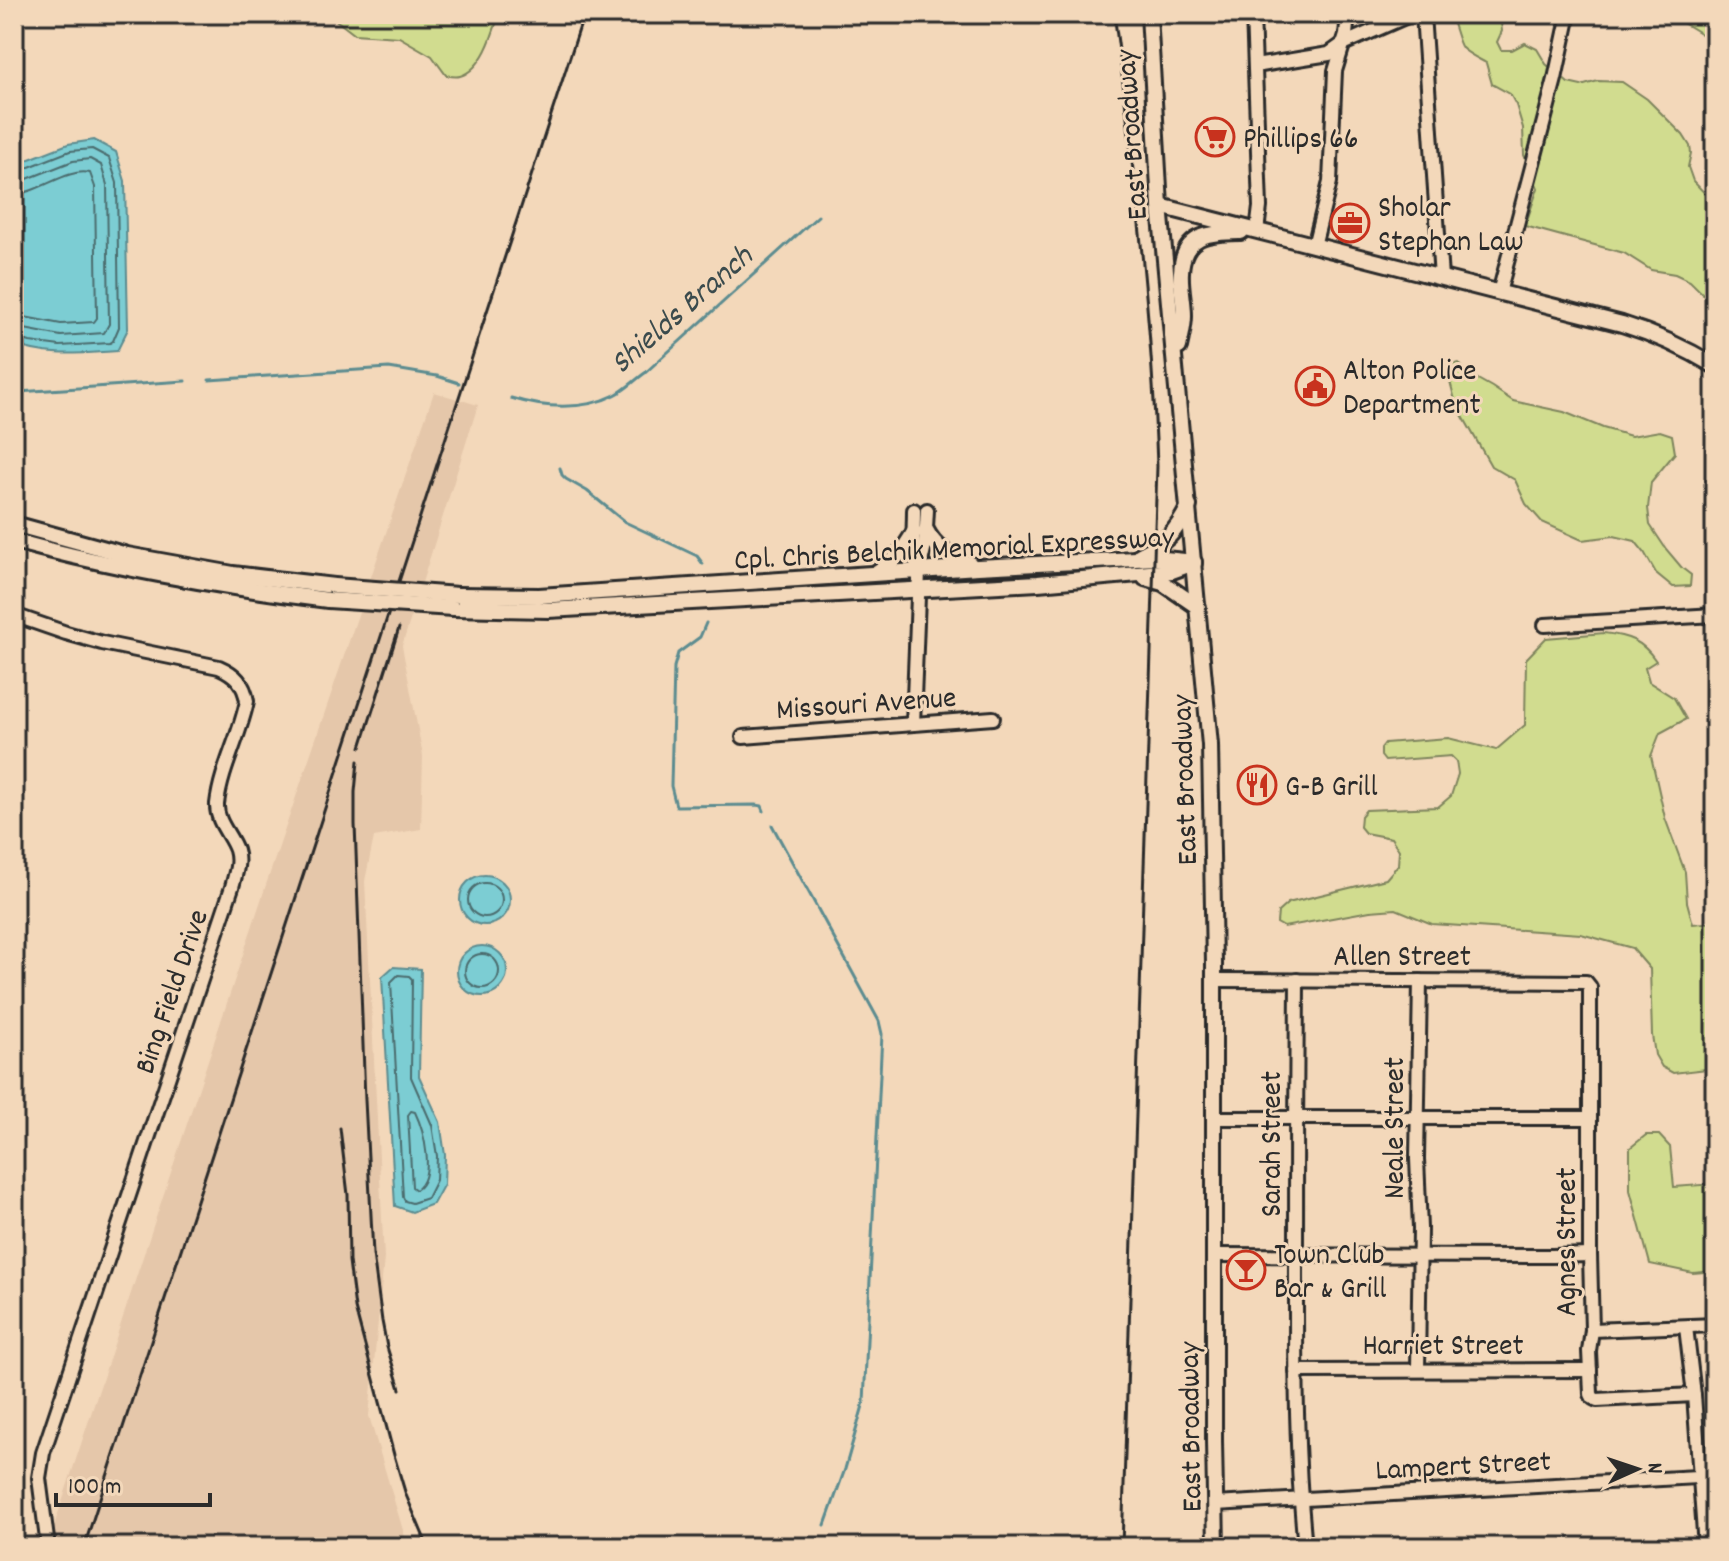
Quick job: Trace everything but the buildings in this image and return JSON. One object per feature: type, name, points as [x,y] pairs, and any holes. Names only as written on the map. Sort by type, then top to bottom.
[{"type":"main road","name":"East Broadway","points":[[1149,14],[1160,206],[1210,745],[1216,1547]]},
{"type":"main road","points":[[1160,206],[1648,332],[1715,366]]},
{"type":"main road","points":[[1175,363],[1185,319],[1181,272],[1189,246],[1208,234],[1257,231]]},
{"type":"main road","points":[[1130,559],[1168,538],[1189,506]]},
{"type":"main road","name":"Cpl. Chris Belchik Memorial Expressway","points":[[14,524],[127,555],[331,593]]},
{"type":"main road","points":[[873,575],[900,555],[920,531],[955,559],[978,567]]},
{"type":"main road","name":"Cpl. Chris Belchik Memorial Expressway","points":[[14,541],[77,558],[176,578],[548,610],[1038,583],[1172,571],[1194,563]]},
{"type":"main road","name":"Cpl. Chris Belchik Memorial Expressway","points":[[455,602],[978,567],[1166,558],[1194,563]]},
{"type":"main road","points":[[1133,575],[1163,583],[1198,607]]},
{"type":"street","points":[[1253,14],[1260,207],[1257,231]]},
{"type":"street","points":[[1314,246],[1330,182],[1335,71],[1346,35],[1348,14]]},
{"type":"street","points":[[1255,66],[1329,54],[1343,44],[1412,14]]},
{"type":"street","points":[[1423,14],[1441,278]]},
{"type":"street","points":[[1499,293],[1569,14]]},
{"type":"street","points":[[913,724],[919,571],[923,559],[921,510]]},
{"type":"street","name":"Bing Field Drive","points":[[14,615],[102,643],[219,667],[233,673],[247,701],[217,808],[236,850],[238,862],[235,875],[43,1453],[39,1478],[48,1547]]},
{"type":"street","points":[[1545,625],[1715,615]]},
{"type":"street","name":"Missouri Avenue","points":[[743,737],[993,718]]},
{"type":"street","name":"Allen Street","points":[[1214,980],[1580,981],[1588,984]]},
{"type":"street","name":"Sarah Street","points":[[1297,980],[1296,1371],[1300,1499],[1305,1547]]},
{"type":"street","name":"Neale Street","points":[[1418,1370],[1420,981]]},
{"type":"street","name":"Agnes Street","points":[[1588,984],[1591,1394],[1597,1400],[1694,1395]]},
{"type":"street","points":[[1214,1118],[1590,1118]]},
{"type":"street","points":[[1214,1255],[1590,1255]]},
{"type":"street","points":[[1592,1330],[1715,1325]]},
{"type":"street","points":[[1686,1327],[1705,1547]]},
{"type":"street","name":"Harriet Street","points":[[1296,1371],[1590,1370]]},
{"type":"street","name":"Lampert Street","points":[[1215,1504],[1715,1476]]},
{"type":"shaded area","points":[[434,392],[478,405],[402,646],[423,756],[421,829],[374,837],[365,881],[384,1258],[369,1416],[408,1547],[47,1547],[268,879]]},
{"type":"green space","points":[[328,14],[499,14],[481,59],[468,72],[457,76],[446,75],[432,56],[399,37],[354,34]]},
{"type":"green space","points":[[1500,14],[1502,31],[1497,42],[1501,50],[1512,50],[1525,43],[1537,49],[1546,64],[1568,83],[1581,86],[1598,81],[1622,82],[1647,99],[1683,135],[1690,146],[1688,167],[1693,181],[1715,204],[1715,302],[1690,281],[1675,274],[1651,270],[1624,253],[1525,226],[1538,188],[1524,155],[1523,128],[1516,105],[1510,94],[1492,84],[1486,63],[1462,48],[1450,16]]},
{"type":"green space","points":[[1659,14],[1715,14],[1715,42],[1678,20]]},
{"type":"green space","points":[[1459,363],[1467,373],[1513,401],[1564,412],[1631,436],[1660,431],[1672,435],[1675,453],[1651,482],[1650,525],[1666,549],[1691,575],[1690,586],[1673,587],[1656,573],[1635,541],[1614,536],[1582,540],[1542,522],[1526,504],[1515,480],[1491,466],[1456,404],[1446,366]]},
{"type":"green space","points":[[1604,633],[1627,638],[1645,648],[1656,661],[1645,668],[1649,682],[1674,698],[1686,719],[1660,733],[1651,756],[1665,818],[1685,872],[1687,902],[1693,924],[1715,922],[1715,1068],[1673,1073],[1662,1067],[1655,1055],[1652,1035],[1650,969],[1632,948],[1581,934],[1432,924],[1396,909],[1284,927],[1277,923],[1278,912],[1288,903],[1386,879],[1398,865],[1399,850],[1391,838],[1365,833],[1360,827],[1361,816],[1366,810],[1438,807],[1451,796],[1458,774],[1456,761],[1451,756],[1385,761],[1381,748],[1385,743],[1448,738],[1496,750],[1525,725],[1526,659],[1546,638]]},
{"type":"green space","points":[[1646,1135],[1659,1135],[1670,1147],[1674,1187],[1715,1184],[1715,1271],[1693,1273],[1650,1264],[1630,1190],[1630,1148]]},
{"type":"water","points":[[94,140],[116,152],[125,181],[128,329],[117,351],[52,353],[14,344],[14,165],[68,144]]},
{"type":"water","points":[[485,875],[503,882],[510,900],[503,918],[485,925],[467,918],[460,900],[467,882]]},
{"type":"water","points":[[482,946],[500,953],[507,971],[500,989],[482,996],[464,989],[457,971],[464,953]]},
{"type":"water","points":[[393,967],[421,969],[419,1076],[440,1122],[445,1155],[444,1184],[433,1204],[412,1212],[395,1206],[382,977]]},
{"type":"waterway","name":"Shields Branch","points":[[1695,14],[1715,21]]},
{"type":"waterway","name":"Shields Branch","points":[[511,398],[550,406],[576,406],[619,393],[818,216]]},
{"type":"waterway","name":"Shields Branch","points":[[209,380],[389,368],[459,383]]},
{"type":"waterway","name":"Shields Branch","points":[[14,390],[185,381]]},
{"type":"waterway","points":[[560,468],[566,479],[587,491],[625,522],[697,556],[703,564]]},
{"type":"waterway","points":[[706,623],[700,637],[678,653],[674,667],[671,786],[676,806],[756,805],[762,806],[764,811]]},
{"type":"waterway","points":[[772,825],[879,1021],[882,1034],[864,1402],[825,1525]]},
{"type":"railway","points":[[84,1547],[584,14]]},
{"type":"railway","points":[[1114,14],[1143,264],[1157,466],[1122,1547]]},
{"type":"railway","points":[[361,747],[399,628]]},
{"type":"railway","points":[[358,761],[355,824],[373,1254],[387,1347],[400,1389]]},
{"type":"railway","points":[[340,1128],[348,1195],[349,1261],[355,1308],[406,1495],[428,1547]]},
{"type":"place","name":"Phillips 66","points":[[1215,137]]},
{"type":"place","name":"Sholar Stephan Law","points":[[1350,223]]},
{"type":"place","name":"Alton Police Department","points":[[1315,386]]},
{"type":"place","name":"G-B Grill","points":[[1257,785]]},
{"type":"place","name":"Town Club Bar & Grill","points":[[1246,1270]]}]
